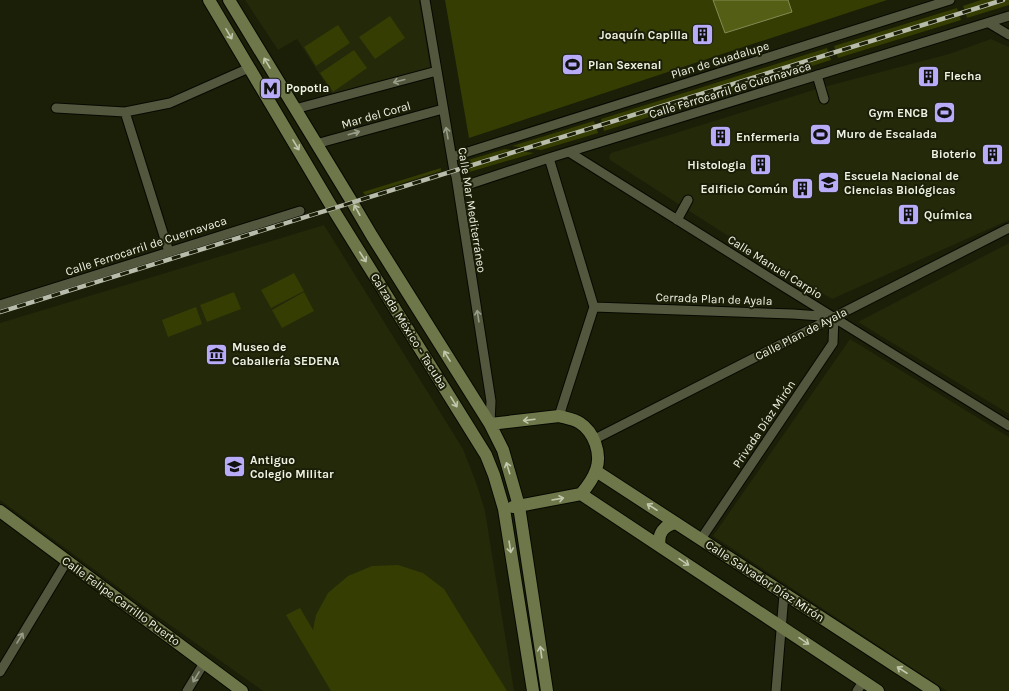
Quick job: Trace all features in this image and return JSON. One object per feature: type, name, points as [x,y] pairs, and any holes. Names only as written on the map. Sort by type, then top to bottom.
[{"type":"main road","name":"Calzada México - Tacuba","points":[[209,0],[354,242],[482,448],[494,475],[504,509],[533,691]]},
{"type":"main road","name":"Calzada México - Tacuba","points":[[229,0],[372,236],[490,424],[503,450],[519,506],[547,691]]},
{"type":"main road","points":[[316,179],[321,182],[330,179],[332,177],[332,169]]},
{"type":"main road","points":[[354,242],[353,237],[360,231],[366,232],[372,236]]},
{"type":"main road","points":[[490,424],[559,416],[579,422],[588,430],[597,450],[598,461],[596,471],[589,484],[581,494],[504,509]]},
{"type":"main road","name":"Calle Salvador Díaz Mirón","points":[[596,471],[934,691]]},
{"type":"main road","points":[[581,494],[781,626],[860,686],[878,691]]},
{"type":"main road","name":"Calle Felipe Carrillo Puerto","points":[[0,511],[242,691]]},
{"type":"main road","points":[[660,546],[659,541],[662,530],[666,526],[676,523]]},
{"type":"street","name":"Calle Mar Mediterráneo","points":[[425,0],[458,188],[491,401],[490,424]]},
{"type":"street","name":"Plan de Guadalupe","points":[[452,157],[950,0]]},
{"type":"street","name":"Calle Ferrocarril de Cuernavaca","points":[[458,188],[549,158],[1009,16]]},
{"type":"street","points":[[989,23],[1009,35]]},
{"type":"street","points":[[56,108],[125,112],[170,103],[249,68]]},
{"type":"street","points":[[295,109],[437,71]]},
{"type":"street","points":[[817,75],[824,99]]},
{"type":"street","name":"Mar del Coral","points":[[316,144],[443,109]]},
{"type":"street","points":[[125,112],[169,252]]},
{"type":"street","name":"Calle Manuel Carpio","points":[[569,152],[1009,426]]},
{"type":"street","points":[[549,158],[594,307],[559,416]]},
{"type":"street","points":[[676,220],[688,200]]},
{"type":"street","name":"Calle Ferrocarril de Cuernavaca","points":[[0,305],[300,211]]},
{"type":"street","name":"Calle Plan de Ayala","points":[[593,440],[1009,228]]},
{"type":"street","name":"Cerrada Plan de Ayala","points":[[594,307],[792,314],[834,317]]},
{"type":"street","name":"Privada Díaz Mirón","points":[[700,539],[833,343],[834,317]]},
{"type":"street","points":[[0,672],[67,561]]},
{"type":"street","points":[[776,691],[784,594]]},
{"type":"street","points":[[187,691],[204,663]]},
{"type":"shaded area","points":[[245,0],[419,0],[431,72],[333,95],[297,39],[278,50]]},
{"type":"shaded area","name":"Plan Sexenal","points":[[445,0],[887,0],[469,138]]},
{"type":"shaded area","points":[[713,0],[788,0],[792,12],[725,33]]},
{"type":"shaded area","points":[[981,0],[1009,0],[1009,5],[967,18],[963,6]]},
{"type":"shaded area","points":[[957,8],[961,20],[838,58],[834,46]]},
{"type":"shaded area","points":[[390,16],[405,38],[375,59],[359,37]]},
{"type":"shaded area","points":[[338,25],[350,43],[316,66],[304,47]]},
{"type":"shaded area","name":"Escuela Nacional de Ciencias Biológicas","points":[[991,39],[1009,47],[1009,220],[832,299],[778,268],[610,160],[609,156],[611,153],[820,88],[949,54]]},
{"type":"shaded area","points":[[827,48],[831,60],[604,131],[601,119]]},
{"type":"shaded area","points":[[354,50],[367,68],[333,92],[320,73]]},
{"type":"shaded area","points":[[594,121],[598,133],[541,150],[512,146]]},
{"type":"shaded area","points":[[505,149],[534,153],[466,173],[465,161]]},
{"type":"shaded area","points":[[441,168],[441,171],[365,195],[363,192]]},
{"type":"shaded area","name":"Antiguo Colegio Militar","points":[[324,225],[463,449],[485,511],[514,691],[263,691],[149,610],[0,500],[0,323]]},
{"type":"shaded area","points":[[1009,243],[1009,414],[858,322]]},
{"type":"shaded area","points":[[294,273],[304,291],[271,308],[261,290]]},
{"type":"shaded area","points":[[234,292],[241,309],[207,322],[200,305]]},
{"type":"shaded area","points":[[304,292],[314,311],[282,328],[272,310]]},
{"type":"shaded area","points":[[196,307],[202,324],[168,337],[162,320]]},
{"type":"shaded area","points":[[850,339],[1009,437],[1009,691],[947,691],[713,536]]},
{"type":"shaded area","points":[[398,565],[423,573],[444,589],[507,691],[331,691],[286,615],[300,608],[313,630],[316,615],[328,593],[348,576],[372,566]]},
{"type":"railway","points":[[0,312],[1003,0]]},
{"type":"place","name":"Joaquín Capilla","points":[[703,35]]},
{"type":"place","name":"Plan Sexenal","points":[[572,65]]},
{"type":"place","name":"Flecha","points":[[928,76]]},
{"type":"place","name":"Popotla","points":[[271,88]]},
{"type":"place","name":"Gym ENCB","points":[[944,113]]},
{"type":"place","name":"Muro de Escalada","points":[[820,134]]},
{"type":"place","name":"Enfermeria","points":[[721,137]]},
{"type":"place","name":"Bioterio","points":[[992,154]]},
{"type":"place","name":"Histologia","points":[[761,165]]},
{"type":"place","name":"Escuela Nacional de Ciencias Biológicas","points":[[828,183]]},
{"type":"place","name":"Edificio Común","points":[[803,189]]},
{"type":"place","name":"Química","points":[[909,215]]},
{"type":"place","name":"Museo de Caballería SEDENA","points":[[216,354]]},
{"type":"place","name":"Antiguo Colegio Militar","points":[[235,467]]}]
